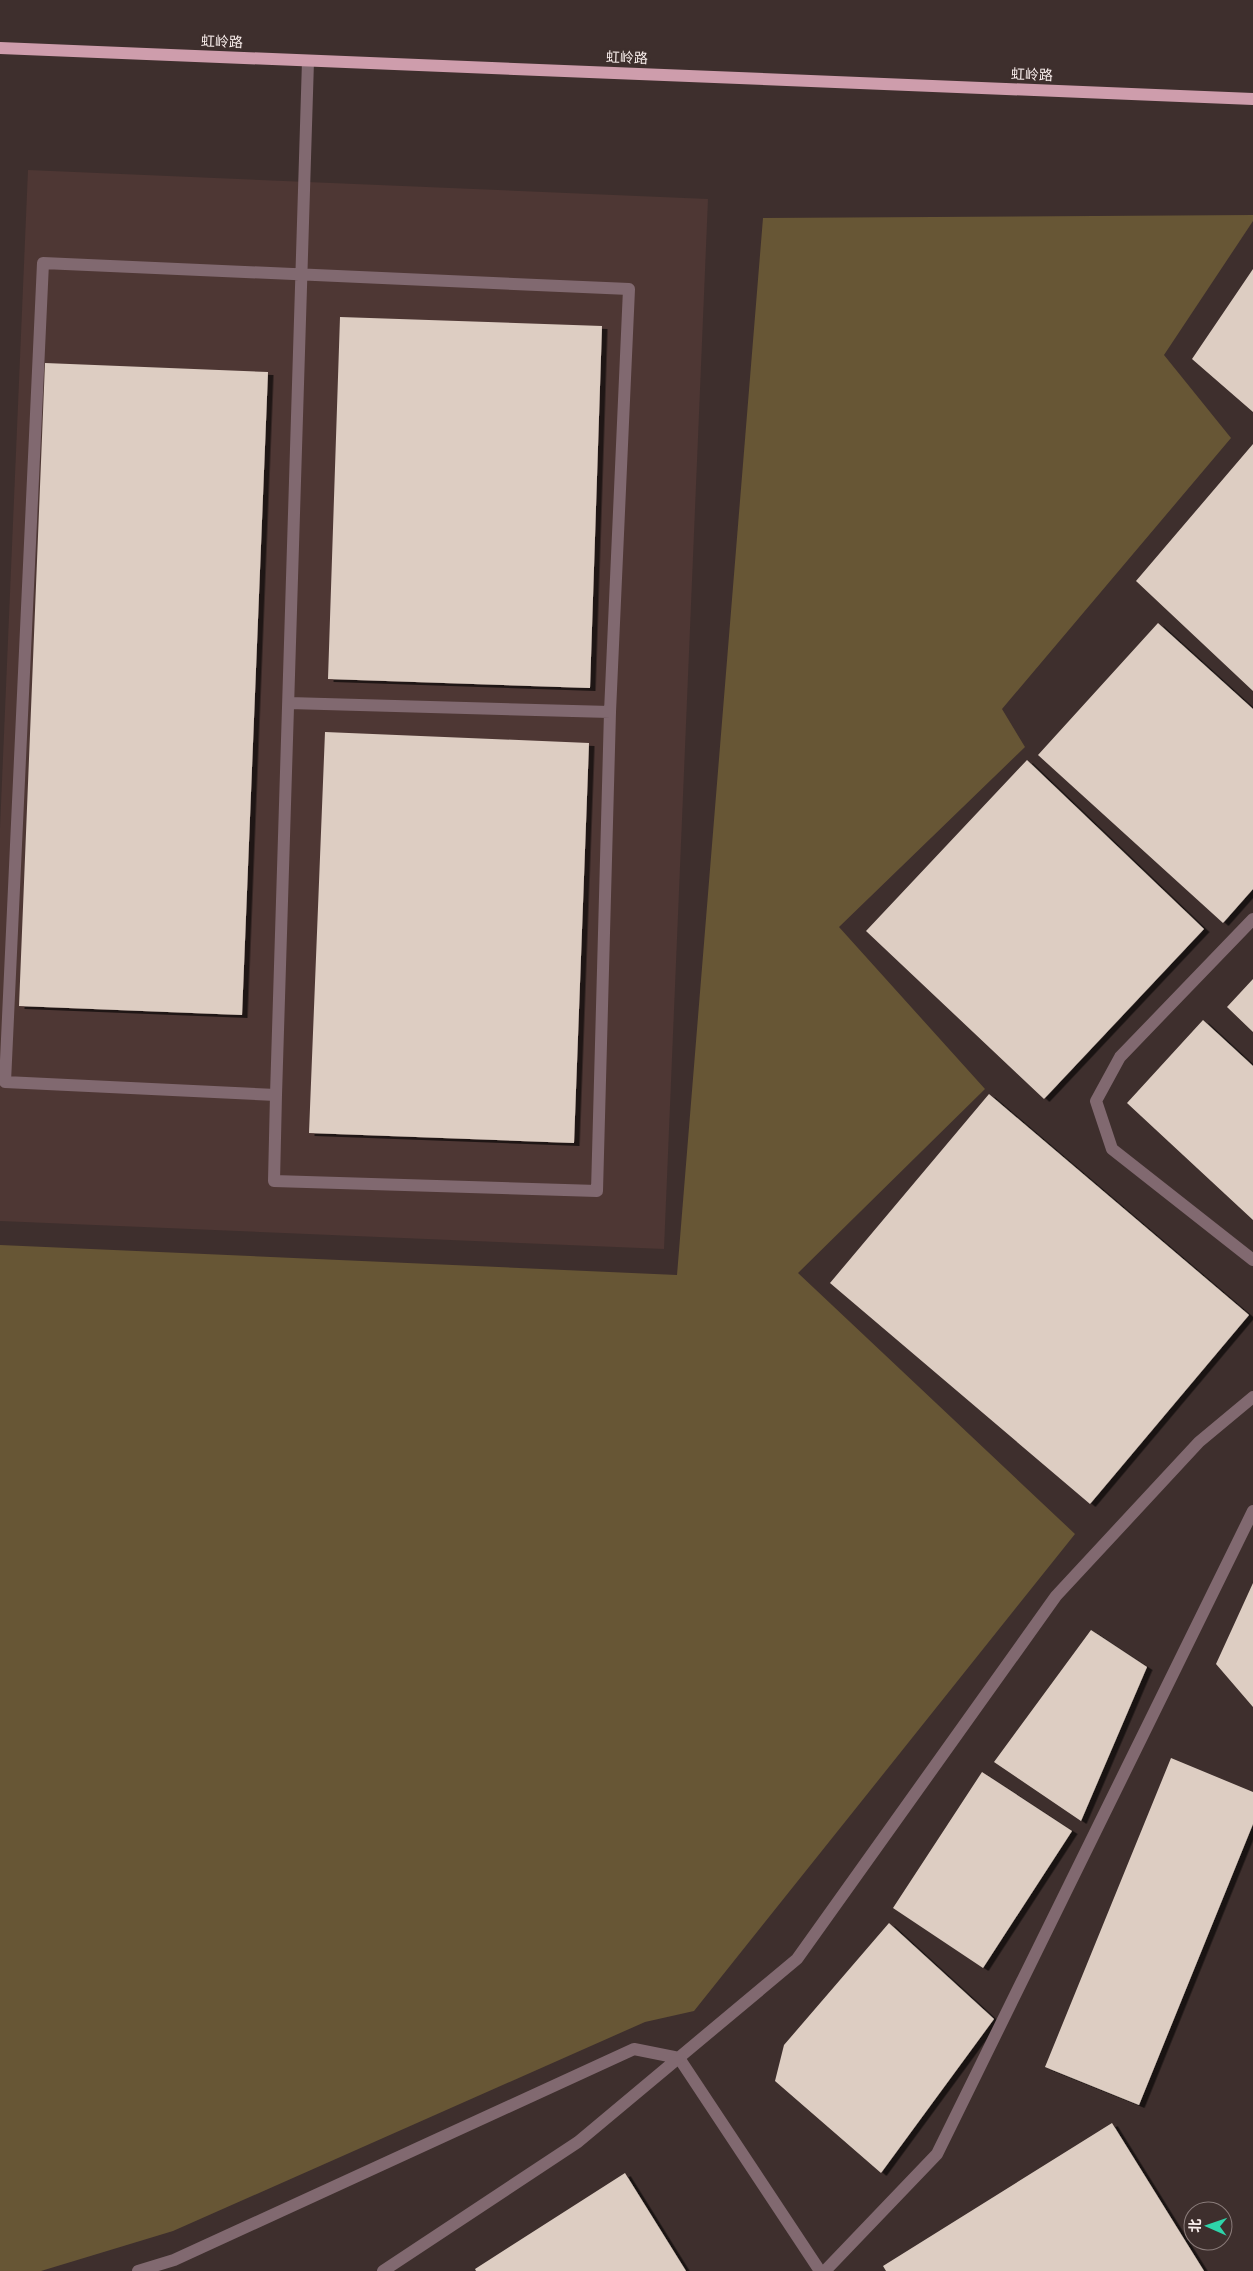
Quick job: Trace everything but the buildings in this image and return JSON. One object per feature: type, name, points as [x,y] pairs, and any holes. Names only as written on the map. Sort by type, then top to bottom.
[{"type":"main road","name":"虹岭路","points":[[0,48],[1253,99]]},
{"type":"street","points":[[276,1095],[5,1082],[43,263],[302,274],[629,289],[610,712],[597,1191],[274,1181],[276,1095],[302,274],[308,61]]},
{"type":"street","points":[[288,703],[610,712]]},
{"type":"street","points":[[1253,920],[1120,1057],[1096,1100],[1112,1149],[1253,1260]]},
{"type":"street","points":[[383,2271],[578,2142],[797,1959],[1056,1596],[1199,1442],[1253,1397]]},
{"type":"street","points":[[825,2271],[936,2154],[1253,1511]]},
{"type":"street","points":[[138,2271],[174,2260],[634,2049],[679,2058],[820,2271]]},
{"type":"shaded area","points":[[28,170],[708,199],[664,1249],[0,1221],[0,828]]},
{"type":"shaded area","points":[[1253,215],[1253,221],[1164,355],[1231,438],[1002,709],[1025,747],[839,927],[985,1089],[798,1273],[1075,1534],[694,2011],[645,2022],[173,2231],[41,2271],[0,2271],[0,1245],[677,1275],[763,218]]}]
